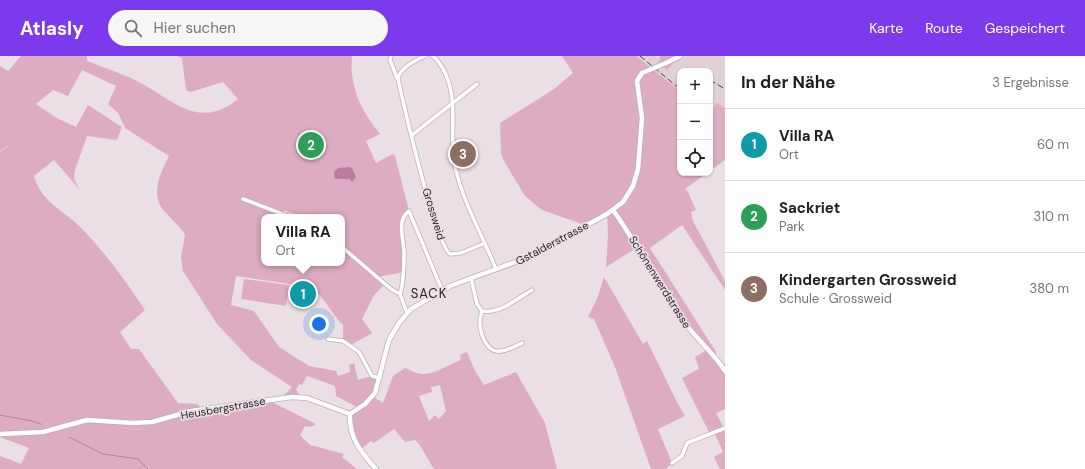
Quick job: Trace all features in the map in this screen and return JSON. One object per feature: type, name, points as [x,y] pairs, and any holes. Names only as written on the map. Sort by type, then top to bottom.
[{"type":"street","name":"Grossweid","points":[[391,56],[390,60],[398,79],[432,211],[447,251],[455,255],[485,243]]},
{"type":"street","points":[[398,79],[399,74],[403,69],[425,56]]},
{"type":"street","name":"Gstalderstrasse","points":[[350,414],[365,404],[372,396],[380,378],[389,340],[398,323],[407,313],[442,290],[529,257],[613,210],[623,202],[630,192],[637,174],[642,118],[637,81],[642,73],[680,56]]},
{"type":"street","points":[[434,57],[446,75],[454,102],[453,144],[455,165],[464,194],[496,269]]},
{"type":"street","points":[[412,135],[477,84]]},
{"type":"street","points":[[243,199],[282,214]]},
{"type":"street","name":"Schönenwerdstrasse","points":[[613,210],[631,236],[682,320],[716,358],[725,371]]},
{"type":"street","points":[[407,313],[400,294],[404,267],[402,224],[405,215],[409,211],[442,290]]},
{"type":"street","points":[[345,250],[391,289],[400,294]]},
{"type":"street","points":[[471,278],[477,304],[482,311],[479,326],[485,344],[490,349],[501,351],[522,343]]},
{"type":"street","points":[[482,311],[492,312],[500,310],[532,290]]},
{"type":"street","points":[[328,339],[351,345],[359,352],[372,376],[380,378]]},
{"type":"street","name":"Heusbergstrasse","points":[[0,434],[43,432],[87,420],[133,423],[152,422],[191,411],[292,397],[316,400],[350,414]]},
{"type":"street","points":[[350,414],[354,440],[360,450],[376,469]]},
{"type":"street","points":[[672,463],[682,456],[687,443],[725,428]]},
{"type":"shaded area","points":[[21,56],[87,56],[87,61],[135,80],[177,105],[200,113],[212,112],[224,108],[238,99],[223,82],[191,92],[186,90],[182,58],[177,56],[352,56],[352,78],[358,98],[367,116],[380,134],[366,141],[376,163],[393,154],[395,156],[409,211],[403,221],[403,272],[378,277],[345,248],[345,214],[294,214],[284,210],[282,214],[261,214],[261,266],[345,266],[345,251],[384,285],[374,295],[362,319],[372,333],[351,345],[343,341],[343,325],[320,295],[311,287],[236,276],[231,305],[254,311],[279,347],[309,366],[336,371],[338,376],[350,372],[349,365],[354,363],[358,380],[372,376],[380,378],[372,396],[383,403],[393,376],[405,368],[416,373],[428,374],[461,360],[460,355],[467,352],[475,371],[484,385],[516,372],[545,423],[557,469],[434,469],[415,440],[405,442],[394,429],[374,443],[371,441],[360,450],[356,445],[350,414],[359,408],[336,396],[335,386],[307,376],[302,385],[299,384],[296,389],[300,397],[281,398],[292,387],[252,361],[217,324],[183,271],[181,257],[185,235],[160,205],[157,191],[162,170],[169,156],[125,128],[118,113],[108,104],[116,86],[82,70],[68,96],[53,90],[36,104],[55,117],[76,127],[88,105],[122,127],[117,140],[87,136],[75,170],[74,179],[80,190],[54,160],[34,176],[41,191],[51,203],[76,223],[95,243],[145,310],[120,332],[131,349],[139,349],[178,403],[197,404],[202,409],[268,400],[316,424],[311,427],[305,426],[300,435],[310,445],[344,454],[342,457],[357,469],[0,469],[0,456],[21,464],[29,448],[0,437],[0,152],[14,142],[0,151],[0,66],[8,71]],"holes":[[[440,385],[446,411],[439,419],[435,415],[429,421],[419,396],[432,392],[431,387]]]},
{"type":"shaded area","points":[[562,56],[636,56],[677,89],[677,176],[703,176],[685,189],[688,192],[696,210],[691,212],[693,221],[725,281],[725,290],[682,225],[650,248],[716,352],[716,358],[722,366],[725,363],[725,409],[716,413],[725,430],[725,469],[720,469],[714,457],[723,452],[714,432],[710,434],[682,378],[699,369],[695,357],[707,350],[693,334],[638,247],[606,267],[608,234],[607,214],[585,225],[542,210],[525,196],[504,161],[501,153],[500,123],[554,89],[573,73]]},
{"type":"shaded area","points":[[636,56],[655,56],[661,61],[680,56],[725,56],[725,108],[717,103],[713,109],[713,68],[677,68],[677,89]]},
{"type":"shaded area","points":[[660,56],[680,56],[667,70],[659,63]]},
{"type":"shaded area","points":[[717,103],[725,108],[725,160],[713,169],[713,140],[713,109]]},
{"type":"shaded area","points":[[338,168],[352,168],[356,177],[352,182],[350,179],[335,179],[334,172]]},
{"type":"shaded area","points":[[604,277],[643,344],[647,341],[685,416],[658,429],[672,463],[666,469],[651,469],[615,367],[594,319],[588,317],[597,299]]},
{"type":"shaded area","points":[[244,279],[289,285],[286,306],[241,299]]},
{"type":"waterway","points":[[0,415],[41,424]]},
{"type":"waterway","points":[[69,437],[103,454],[138,459],[148,469]]},
{"type":"railway","points":[[640,56],[677,87]]},
{"type":"railway","points":[[713,82],[725,89]]},
{"type":"place","name":"Sackriet","points":[[311,145]]},
{"type":"place","name":"Kindergarten Grossweid","points":[[463,154]]},
{"type":"place","name":"Villa RA","points":[[303,294]]},
{"type":"district","name":"SACK","points":[[429,293]]}]
